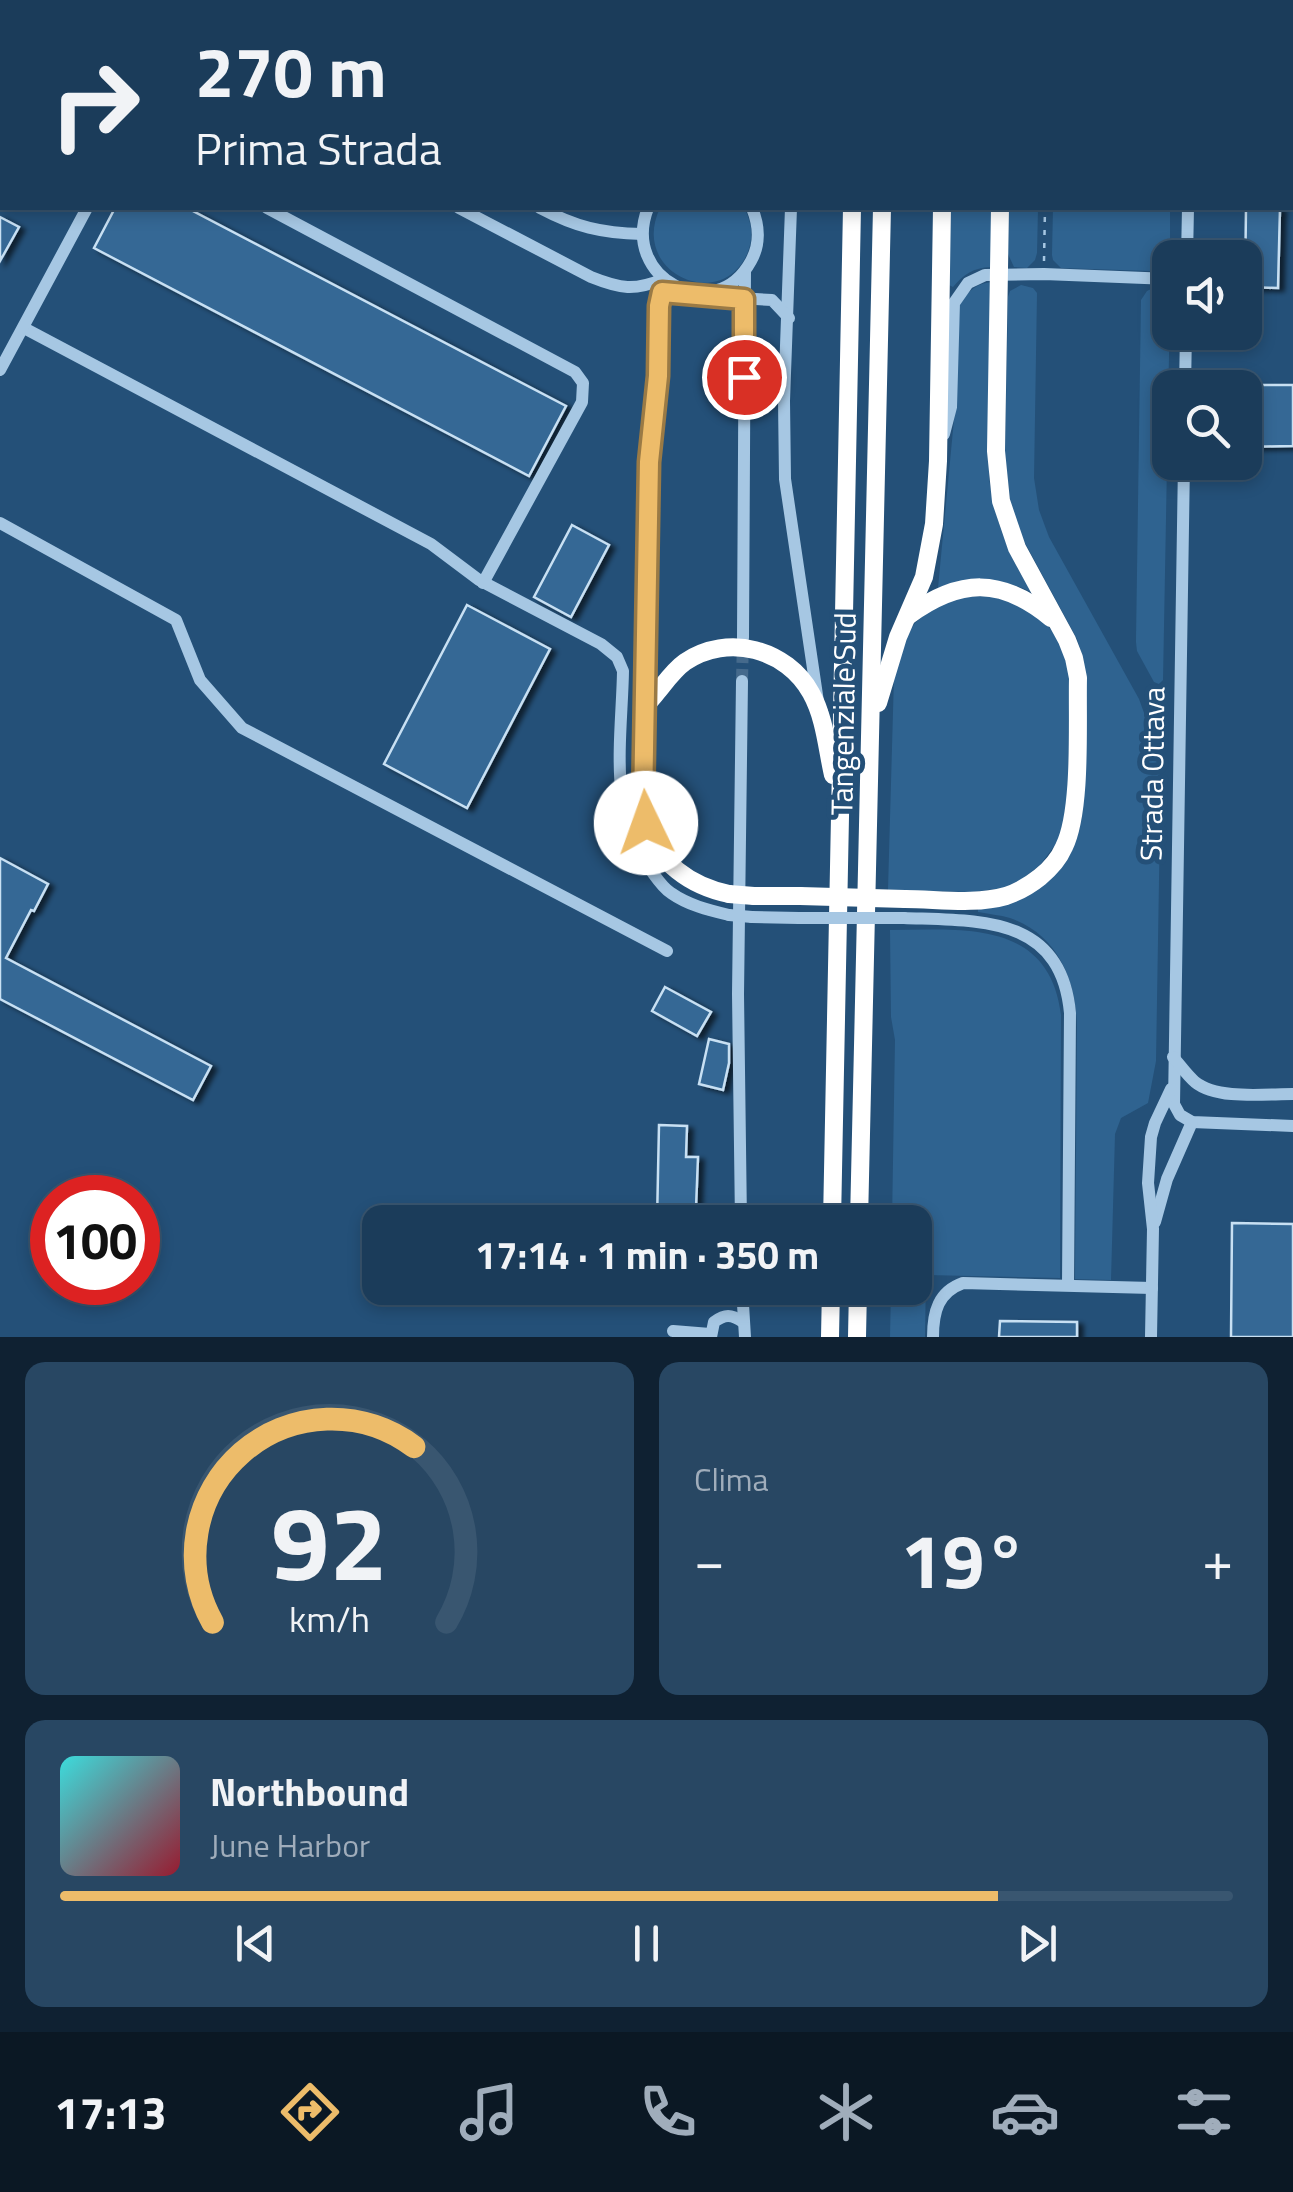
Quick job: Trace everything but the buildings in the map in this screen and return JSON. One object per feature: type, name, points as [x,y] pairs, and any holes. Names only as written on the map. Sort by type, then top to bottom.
[{"type":"highway","name":"Tangenziale Sud","points":[[832,1205],[852,210]]},
{"type":"highway","name":"Tangenziale Sud","points":[[859,1205],[882,210]]},
{"type":"highway","points":[[871,727],[898,637],[924,577],[934,524],[942,210]]},
{"type":"highway","points":[[839,804],[820,714],[812,694],[784,662],[767,653],[740,646],[696,655],[681,664],[644,710],[643,806],[652,840],[668,863],[688,879],[730,894],[972,900],[1006,896],[1035,881],[1056,860],[1074,815],[1078,678],[1074,658],[1017,548],[999,489],[996,451],[1000,210]]},
{"type":"highway","points":[[908,616],[931,599],[980,587],[1012,592],[1056,622]]},
{"type":"highway","points":[[830,1305],[830,1337]]},
{"type":"highway","points":[[857,1337],[858,1305]]},
{"type":"street","points":[[0,370],[86,210]]},
{"type":"street","points":[[271,210],[575,372],[583,384],[582,402],[483,583]]},
{"type":"street","points":[[463,210],[608,284],[698,292],[728,285],[745,271],[758,239],[753,210]]},
{"type":"street","points":[[544,210],[590,230],[642,234]]},
{"type":"street","points":[[644,710],[649,462],[663,286],[648,259],[642,234],[648,210]]},
{"type":"street","points":[[792,210],[784,479],[820,714]]},
{"type":"street","points":[[1187,240],[1188,210]]},
{"type":"street","points":[[743,638],[745,271]]},
{"type":"street","points":[[938,461],[951,408],[954,303],[963,288],[984,275],[1152,278]]},
{"type":"street","points":[[663,286],[707,297],[772,300],[789,318]]},
{"type":"street","points":[[678,288],[707,297]]},
{"type":"street","points":[[24,328],[430,544],[483,583],[601,644],[617,657],[623,671],[624,817],[644,862],[668,890],[696,906],[729,915],[979,921],[1001,925],[1037,944],[1064,981],[1070,1013],[1068,1285]]},
{"type":"street","name":"Strada Ottava","points":[[1153,1229],[1186,1118],[1174,1104],[1172,1086],[1184,480]]},
{"type":"street","points":[[0,523],[176,620],[200,680],[242,728],[668,951]]},
{"type":"street","points":[[741,1205],[738,994],[742,681]]},
{"type":"street","points":[[1173,1057],[1194,1081],[1207,1089],[1220,1093],[1293,1094]]},
{"type":"street","name":"Strada Ottava","points":[[1151,1337],[1151,1138],[1172,1086]]},
{"type":"street","points":[[1186,1118],[1293,1126]]},
{"type":"street","points":[[932,1337],[938,1302],[951,1287],[963,1283],[1152,1288]]},
{"type":"street","points":[[742,1305],[746,1337]]},
{"type":"street","points":[[673,1331],[710,1335],[714,1322],[723,1316],[734,1316],[743,1322]]},
{"type":"path","points":[[1044,274],[1046,210]]},
{"type":"shaded area","points":[[659,210],[745,210],[751,242],[735,272],[718,281],[700,283],[682,278],[667,267],[657,251],[654,231]]},
{"type":"shaded area","points":[[951,210],[992,210],[991,267],[969,272],[953,287],[949,285]]},
{"type":"shaded area","points":[[1009,210],[1038,210],[1035,260],[1027,268],[1014,267],[1008,254]]},
{"type":"shaded area","points":[[1053,210],[1170,210],[1170,240],[1152,240],[1150,271],[1061,268],[1053,260]]},
{"type":"shaded area","points":[[992,282],[989,478],[1004,538],[1033,593],[986,580],[938,588],[955,409],[960,302],[974,288]]},
{"type":"shaded area","points":[[1021,285],[1037,293],[1034,478],[1039,510],[1049,537],[1139,699],[1161,760],[1156,1061],[1148,1103],[1121,1118],[1115,1134],[1111,1280],[1075,1279],[1077,1027],[1068,976],[1052,948],[1027,926],[1010,918],[978,912],[1025,897],[1039,888],[1063,864],[1076,841],[1082,818],[1086,680],[1083,658],[1077,639],[1018,530],[1005,455],[1008,297],[1010,291]]},
{"type":"shaded area","points":[[1152,288],[1152,350],[1169,350],[1169,370],[1152,370],[1152,480],[1167,480],[1163,680],[1159,684],[1154,682],[1137,651],[1136,642],[1141,300]]},
{"type":"shaded area","points":[[992,596],[1030,610],[1051,629],[1063,650],[1071,680],[1067,813],[1061,837],[1040,865],[1003,888],[972,892],[888,890],[894,677],[908,634],[935,606],[961,597]]},
{"type":"shaded area","points":[[890,930],[946,930],[998,936],[1021,946],[1039,961],[1053,984],[1061,1015],[1060,1278],[932,1275],[932,1205],[892,1205],[895,1040]]},
{"type":"shaded area","points":[[891,1305],[926,1305],[925,1337],[890,1337]]},
{"type":"tunnel","points":[[742,681],[743,640]]},
{"type":"route","points":[[646,823],[643,806],[649,462],[662,292],[744,299],[744,377]]}]
